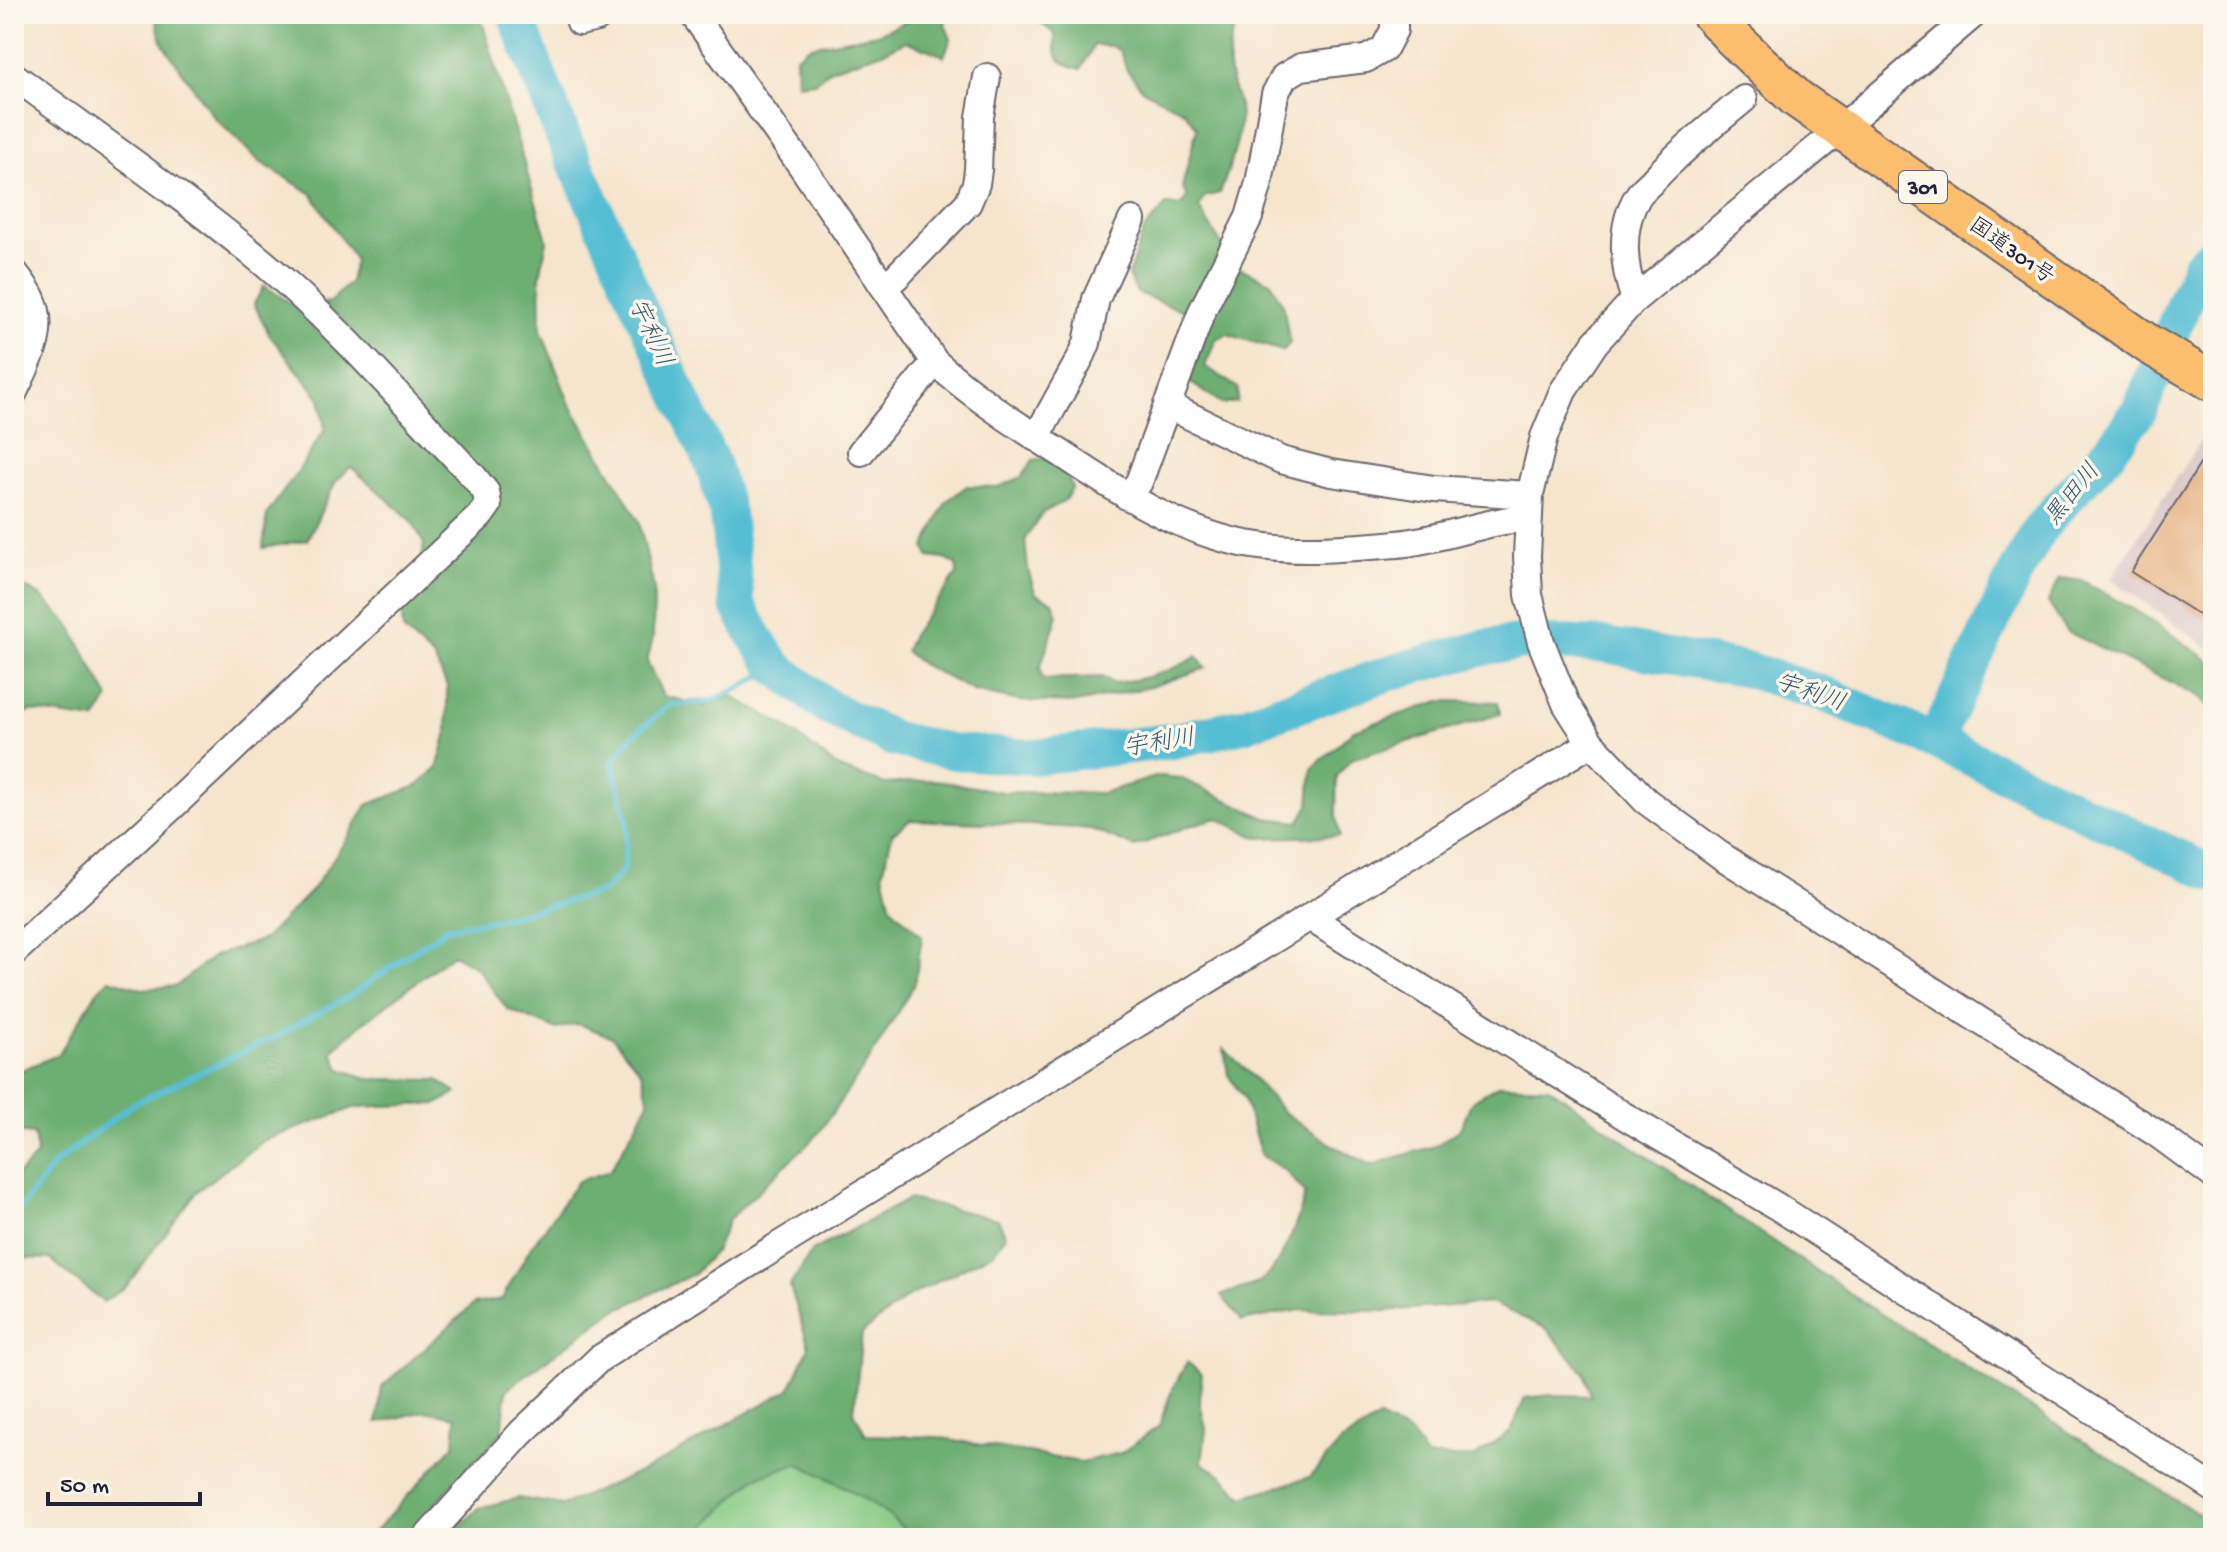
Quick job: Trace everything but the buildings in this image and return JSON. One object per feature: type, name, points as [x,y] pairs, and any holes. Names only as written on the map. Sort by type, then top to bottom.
[{"type":"highway","name":"国道301号","points":[[1711,14],[1796,98],[1839,130],[2148,344],[2203,376]]},
{"type":"street","points":[[693,14],[935,362],[964,387],[1036,438],[1128,497],[1166,517],[1210,534],[1268,547],[1315,549],[1436,538],[1497,522],[1529,507]]},
{"type":"street","points":[[1128,497],[1139,482],[1202,311],[1249,217],[1259,183],[1275,94],[1284,77],[1301,67],[1366,59],[1384,49],[1394,30],[1394,14]]},
{"type":"street","points":[[1974,14],[1635,299],[1595,343],[1563,391],[1544,437],[1529,507],[1529,595],[1541,642],[1566,704],[1591,743],[1646,801],[1720,855],[2156,1133],[2213,1175]]},
{"type":"street","points":[[14,76],[175,194],[271,270],[337,332],[474,477],[486,492],[488,505],[480,516],[245,738],[14,952]]},
{"type":"street","points":[[883,286],[896,277],[968,203],[976,184],[980,117],[987,77]]},
{"type":"street","points":[[1635,299],[1625,263],[1627,224],[1638,196],[1677,155],[1744,99]]},
{"type":"street","points":[[1036,438],[1082,355],[1096,299],[1132,220]]},
{"type":"street","points":[[14,272],[33,300],[39,333],[14,392]]},
{"type":"street","points":[[861,452],[935,362]]},
{"type":"street","points":[[1167,405],[1281,460],[1331,473],[1529,507]]},
{"type":"street","points":[[426,1538],[521,1433],[599,1359],[1591,743]]},
{"type":"street","points":[[1312,915],[1320,924],[1626,1117],[1778,1207],[2213,1488]]},
{"type":"shaded area","points":[[2213,421],[2213,651],[2111,579]]},
{"type":"green space","points":[[156,14],[480,14],[547,240],[540,277],[541,330],[569,402],[639,521],[654,588],[653,638],[647,662],[663,696],[706,706],[732,696],[785,726],[839,768],[885,784],[933,780],[1003,792],[1102,793],[1159,776],[1180,778],[1266,818],[1299,822],[1309,805],[1312,769],[1354,730],[1440,701],[1498,702],[1500,714],[1351,759],[1337,776],[1336,815],[1340,836],[1258,838],[1217,818],[1134,847],[1091,829],[910,820],[892,834],[883,873],[891,907],[922,936],[915,983],[869,1060],[817,1135],[729,1219],[716,1250],[694,1274],[612,1312],[507,1389],[502,1432],[406,1538],[369,1538],[454,1445],[456,1417],[425,1411],[377,1423],[382,1387],[474,1304],[502,1299],[528,1252],[578,1181],[610,1171],[649,1102],[642,1073],[612,1037],[578,1024],[555,1029],[507,1009],[477,968],[453,954],[360,1025],[332,1051],[340,1069],[370,1079],[438,1080],[457,1093],[437,1104],[356,1107],[263,1141],[197,1191],[126,1287],[103,1302],[50,1259],[14,1258],[14,1179],[37,1155],[34,1134],[14,1132],[14,1073],[58,1055],[97,992],[109,979],[142,989],[176,986],[214,956],[264,939],[312,890],[367,805],[417,786],[437,769],[447,732],[447,686],[434,658],[403,630],[402,612],[418,588],[424,544],[412,521],[351,467],[336,481],[307,540],[263,548],[267,514],[325,429],[320,398],[270,336],[254,304],[264,286],[297,307],[330,302],[350,282],[355,260],[312,194],[260,162],[213,116],[163,44]]},
{"type":"green space","points":[[924,14],[947,14],[945,25],[951,39],[944,56],[906,41],[831,69],[815,82],[797,84],[796,56],[810,46],[877,34]]},
{"type":"green space","points":[[1038,14],[1241,14],[1229,51],[1231,79],[1240,117],[1237,139],[1220,193],[1204,197],[1199,208],[1235,266],[1271,282],[1283,305],[1290,343],[1283,351],[1227,334],[1216,339],[1205,366],[1238,388],[1237,402],[1223,404],[1188,381],[1203,325],[1187,312],[1137,293],[1128,276],[1144,230],[1166,205],[1181,206],[1187,197],[1182,187],[1197,128],[1184,111],[1143,90],[1127,70],[1120,51],[1111,46],[1094,45],[1081,69],[1062,62],[1057,54],[1055,34],[1042,24]]},
{"type":"green space","points":[[1046,458],[1067,472],[1072,488],[1065,500],[1043,513],[1025,539],[1028,569],[1035,593],[1053,602],[1058,615],[1040,668],[1043,679],[1104,677],[1112,683],[1123,682],[1167,671],[1197,656],[1206,668],[1150,687],[1076,703],[1019,701],[973,691],[921,664],[905,651],[912,635],[957,574],[956,564],[929,557],[925,547],[946,502],[967,486],[998,487],[1022,477],[1033,460]]},
{"type":"green space","points":[[2060,578],[2083,581],[2143,615],[2213,663],[2213,711],[2199,696],[2066,631],[2048,602]]},
{"type":"green space","points":[[14,581],[42,597],[70,625],[109,698],[95,720],[31,711],[14,722]]},
{"type":"green space","points":[[1224,1049],[1282,1111],[1334,1146],[1371,1165],[1435,1146],[1460,1129],[1472,1101],[1499,1085],[1549,1087],[1867,1305],[2213,1523],[2213,1538],[913,1538],[873,1505],[797,1463],[755,1478],[700,1531],[686,1538],[449,1538],[479,1508],[518,1498],[563,1505],[647,1469],[790,1389],[809,1347],[790,1286],[812,1251],[909,1199],[998,1219],[1006,1236],[993,1253],[906,1298],[862,1333],[854,1412],[866,1435],[936,1437],[1080,1462],[1121,1453],[1159,1426],[1172,1390],[1187,1362],[1202,1374],[1200,1402],[1206,1429],[1202,1463],[1222,1475],[1243,1497],[1310,1477],[1341,1442],[1379,1418],[1411,1434],[1426,1457],[1475,1457],[1511,1431],[1525,1398],[1591,1396],[1584,1373],[1547,1329],[1492,1303],[1383,1311],[1299,1310],[1242,1321],[1221,1295],[1258,1283],[1274,1268],[1294,1229],[1305,1193],[1287,1172],[1261,1155],[1244,1099],[1228,1075]]},
{"type":"green space","points":[[794,1450],[940,1538],[625,1538]]},
{"type":"waterway","name":"宇利川","points":[[515,14],[560,129],[712,463],[727,513],[737,604],[776,667],[829,708],[894,739],[954,752],[1033,757],[1173,741],[1243,725],[1392,672],[1487,647],[1522,642],[1605,645],[1749,670],[1821,693],[1935,741],[2213,874]]},
{"type":"waterway","name":"黒田川","points":[[1935,741],[2015,574],[2041,527],[2110,450],[2139,411],[2200,265],[2213,252]]},
{"type":"waterway","points":[[14,1217],[54,1164],[131,1105],[277,1036],[351,995],[447,928],[500,919],[603,892],[624,869],[627,820],[612,763],[631,737],[670,705],[711,701],[776,667]]}]
